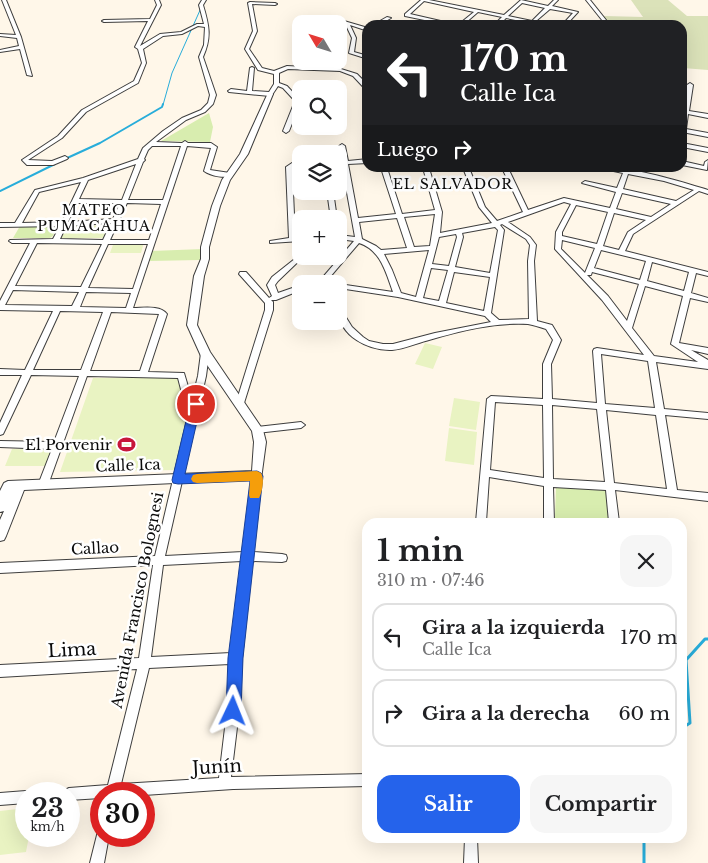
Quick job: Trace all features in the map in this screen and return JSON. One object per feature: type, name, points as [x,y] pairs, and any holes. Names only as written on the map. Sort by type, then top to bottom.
[{"type":"street","points":[[4,0],[19,37],[30,75]]},
{"type":"street","points":[[66,158],[44,163],[27,163],[25,160],[60,137],[84,111],[136,82],[144,63],[140,48],[137,46],[158,5],[157,0]]},
{"type":"street","points":[[75,310],[124,202],[145,149],[165,132],[184,119],[203,111],[210,104],[213,95],[202,57],[206,45],[207,26],[201,6],[204,0]]},
{"type":"street","points":[[438,15],[433,20],[407,15],[423,0],[516,20]]},
{"type":"street","points":[[535,20],[556,0]]},
{"type":"street","points":[[588,0],[604,20]]},
{"type":"street","points":[[502,20],[522,1],[576,12],[569,20]]},
{"type":"street","points":[[276,4],[250,3],[255,31],[247,49],[260,69],[276,73]]},
{"type":"street","points":[[444,10],[450,6]]},
{"type":"street","points":[[466,20],[477,11]]},
{"type":"street","points":[[385,20],[389,18]]},
{"type":"street","points":[[104,21],[151,20]]},
{"type":"street","points":[[362,27],[346,22],[354,38],[351,54],[362,57]]},
{"type":"street","points":[[140,48],[162,35],[182,33],[197,25],[207,26]]},
{"type":"street","points":[[0,35],[19,37]]},
{"type":"street","points":[[0,51],[22,46]]},
{"type":"street","points":[[276,73],[287,67],[341,70],[355,75],[362,82]]},
{"type":"street","points":[[249,93],[252,68]]},
{"type":"street","points":[[229,784],[236,658],[260,442],[257,430],[204,352],[192,325],[208,234],[216,206],[230,175],[244,154],[270,94],[277,84],[276,73]]},
{"type":"street","points":[[277,84],[285,87],[298,101],[286,131]]},
{"type":"street","points":[[687,98],[690,85]]},
{"type":"street","points":[[231,91],[270,94]]},
{"type":"street","points":[[687,112],[708,116]]},
{"type":"street","points":[[687,131],[708,135]]},
{"type":"street","points":[[152,144],[185,143],[211,145],[214,147],[207,171],[214,174],[230,175]]},
{"type":"street","points":[[129,310],[185,143]]},
{"type":"street","points":[[687,146],[708,150]]},
{"type":"street","points":[[18,224],[36,190],[85,179],[142,160]]},
{"type":"street","points":[[347,162],[362,161]]},
{"type":"street","points":[[687,164],[707,168],[708,162]]},
{"type":"street","points":[[272,242],[292,240],[289,167],[292,165]]},
{"type":"street","points":[[385,172],[411,249]]},
{"type":"street","points":[[418,300],[436,236],[439,212],[427,172]]},
{"type":"street","points":[[468,172],[482,207],[488,216],[528,238],[533,245],[531,261],[533,322]]},
{"type":"street","points":[[507,172],[528,214]]},
{"type":"street","points":[[584,276],[591,269],[611,209],[626,172],[665,179],[708,192]]},
{"type":"street","points":[[56,241],[85,179]]},
{"type":"street","points":[[585,183],[676,203]]},
{"type":"street","points":[[347,184],[359,239]]},
{"type":"street","points":[[621,252],[630,233],[699,189]]},
{"type":"street","points":[[436,236],[501,223],[564,200],[651,219]]},
{"type":"street","points":[[571,200],[574,203],[559,232],[558,249],[628,327],[652,359],[673,494]]},
{"type":"street","points":[[75,201],[164,202]]},
{"type":"street","points":[[355,220],[439,212]]},
{"type":"street","points":[[0,225],[115,221]]},
{"type":"street","points":[[488,314],[501,223]]},
{"type":"street","points":[[442,305],[460,236],[458,232]]},
{"type":"street","points":[[558,237],[708,274]]},
{"type":"street","points":[[347,238],[359,239],[382,252],[433,248]]},
{"type":"street","points":[[328,275],[359,239]]},
{"type":"street","points":[[12,241],[151,242]]},
{"type":"street","points":[[35,241],[0,307],[160,311],[163,314],[143,375]]},
{"type":"street","points":[[382,252],[398,295]]},
{"type":"street","points":[[628,327],[650,259]]},
{"type":"street","points":[[276,296],[271,289],[274,279],[292,264]]},
{"type":"street","points":[[428,265],[494,276]]},
{"type":"street","points":[[591,269],[708,300]]},
{"type":"street","points":[[675,344],[693,270]]},
{"type":"street","points":[[240,403],[268,316],[268,302],[243,274]]},
{"type":"street","points":[[347,287],[398,295],[488,314],[496,322]]},
{"type":"street","points":[[10,288],[135,291]]},
{"type":"street","points":[[268,302],[276,296],[292,290]]},
{"type":"street","points":[[0,432],[58,308]]},
{"type":"street","points":[[43,485],[108,310]]},
{"type":"street","points":[[347,326],[356,338],[372,345],[385,347],[393,347],[496,322],[541,322],[549,326],[556,335],[557,346],[547,364],[549,518]]},
{"type":"street","points":[[675,344],[708,351]]},
{"type":"street","points":[[675,344],[708,365]]},
{"type":"street","points":[[614,518],[597,351],[708,365]]},
{"type":"street","name":"Avenida Francisco Bolognesi","points":[[115,782],[144,664],[159,559],[202,376],[204,352]]},
{"type":"street","points":[[0,372],[181,375],[192,418]]},
{"type":"street","points":[[481,518],[491,398],[708,416]]},
{"type":"street","points":[[257,430],[301,425]]},
{"type":"street","points":[[0,444],[58,446]]},
{"type":"street","points":[[486,473],[549,483],[610,486],[708,498]]},
{"type":"street","name":"Calle Ica","points":[[10,486],[257,476]]},
{"type":"street","points":[[0,507],[10,486]]},
{"type":"street","points":[[0,536],[10,486]]},
{"type":"street","name":"Callao","points":[[0,568],[159,559],[247,556],[282,558]]},
{"type":"street","name":"Lima","points":[[0,671],[236,658]]},
{"type":"street","name":"Junín","points":[[155,789],[229,784],[362,780]]},
{"type":"street","points":[[0,799],[15,798]]},
{"type":"street","points":[[471,843],[471,863]]},
{"type":"street","points":[[97,863],[101,847]]},
{"type":"green space","points":[[631,0],[668,0],[687,16],[708,16],[708,70],[687,68],[687,20],[606,20],[604,16],[643,17]]},
{"type":"green space","points":[[209,113],[213,127],[210,142],[161,141]]},
{"type":"green space","points":[[67,225],[110,226],[105,238],[61,238]]},
{"type":"green space","points":[[20,226],[57,227],[50,238],[13,238]]},
{"type":"green space","points":[[114,242],[144,242],[141,253],[110,253]]},
{"type":"green space","points":[[203,249],[200,260],[149,261],[151,251]]},
{"type":"green space","points":[[425,343],[442,347],[433,369],[415,364]]},
{"type":"green space","name":"El Porvenir","points":[[93,378],[178,378],[188,418],[176,470],[60,472]]},
{"type":"green space","points":[[454,398],[480,402],[476,430],[449,426]]},
{"type":"green space","points":[[449,428],[477,432],[474,465],[445,461]]},
{"type":"green space","points":[[12,449],[53,450],[46,466],[5,466]]},
{"type":"green space","points":[[556,486],[608,490],[609,518],[555,518]]},
{"type":"green space","points":[[15,809],[15,847],[27,847],[26,852],[0,855],[0,811]]},
{"type":"waterway","points":[[163,105],[172,73],[201,8]]},
{"type":"waterway","points":[[65,159],[100,143],[162,107],[163,104]]},
{"type":"waterway","points":[[0,191],[55,164]]},
{"type":"waterway","points":[[687,659],[705,639],[708,639]]},
{"type":"waterway","points":[[687,676],[690,723],[687,725]]},
{"type":"waterway","points":[[644,843],[644,863]]},
{"type":"slow traffic","points":[[197,479],[257,476],[255,495]]},
{"type":"place","name":"El Porvenir","points":[[126,444]]},
{"type":"district","name":"EL SALVADOR","points":[[453,184]]},
{"type":"district","name":"MATEO PUMACAHUA","points":[[94,218]]},
{"type":"route","points":[[196,404],[178,480],[257,476],[236,658],[233,711]]}]
